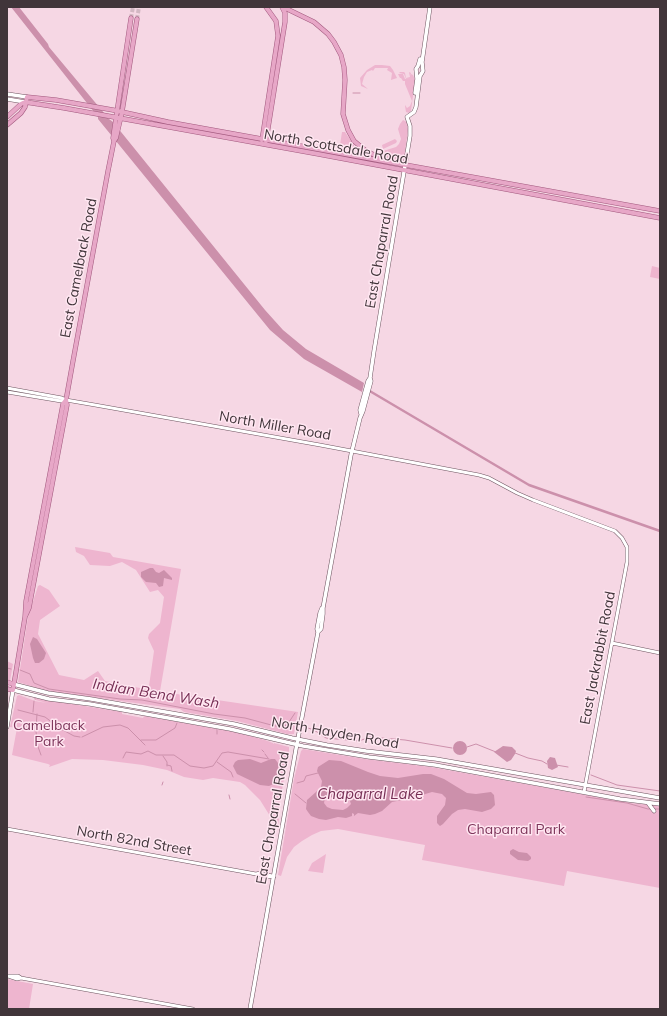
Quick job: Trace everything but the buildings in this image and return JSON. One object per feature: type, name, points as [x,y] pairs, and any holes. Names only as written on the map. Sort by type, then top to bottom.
[{"type":"main road","points":[[266,7],[276,21],[278,33],[274,79]]},
{"type":"main road","points":[[264,145],[285,19],[283,7]]},
{"type":"main road","points":[[283,7],[314,22],[331,37],[343,60],[345,72],[343,114],[348,130],[354,141],[362,148],[387,162]]},
{"type":"main road","points":[[420,66],[424,70],[419,73],[416,69],[420,66],[430,7]]},
{"type":"main road","name":"East Camelback Road","points":[[7,727],[8,712],[25,617],[29,608],[46,507],[66,409],[66,400],[114,141],[116,138],[118,120],[117,111],[131,18]]},
{"type":"main road","name":"East Camelback Road","points":[[118,120],[122,112],[137,19]]},
{"type":"main road","name":"East Chaparral Road","points":[[250,1009],[297,745],[318,632],[323,614],[352,451],[360,414],[363,411],[369,384],[406,165],[410,130],[407,117],[412,114],[416,107],[419,73]]},
{"type":"main road","name":"North Scottsdale Road","points":[[7,94],[117,111],[168,122],[660,211]]},
{"type":"main road","points":[[7,124],[21,113],[26,106],[26,97]]},
{"type":"main road","name":"North Scottsdale Road","points":[[7,99],[108,116],[118,120],[264,145],[660,218]]},
{"type":"main road","points":[[7,117],[25,102]]},
{"type":"main road","points":[[64,108],[68,105],[83,105]]},
{"type":"main road","points":[[616,210],[618,204]]},
{"type":"main road","points":[[634,214],[636,207]]},
{"type":"main road","name":"North Hayden Road","points":[[7,682],[48,693],[234,724],[298,740],[366,751],[436,759],[660,798]]},
{"type":"main road","name":"North Hayden Road","points":[[7,689],[49,699],[90,704],[222,728],[297,745],[369,758],[435,765],[660,804]]},
{"type":"main road","points":[[647,802],[654,811]]},
{"type":"street","name":"North Miller Road","points":[[7,388],[479,475],[493,480],[533,500],[615,531]]},
{"type":"street","name":"North Miller Road","points":[[7,392],[61,401],[66,400]]},
{"type":"street","name":"East Jackrabbit Road","points":[[584,792],[628,558],[625,543],[615,531]]},
{"type":"street","points":[[612,643],[660,653]]},
{"type":"street","name":"North 82nd Street","points":[[7,829],[269,877],[274,876]]},
{"type":"street","points":[[8,976],[18,976],[21,978],[193,1009]]},
{"type":"green space","points":[[375,65],[390,66],[397,78],[391,80],[392,73],[387,70],[388,68],[375,68],[373,71],[367,72],[364,77],[362,84],[368,89],[361,86],[360,78],[367,70]]},
{"type":"green space","points":[[409,72],[411,73],[410,76],[411,74],[413,75],[415,80],[411,111],[409,113],[406,112],[405,105],[407,108],[410,106],[412,101],[405,81],[400,78],[398,74],[403,74],[406,79],[404,74],[399,73],[405,73],[406,78],[410,77]]},
{"type":"green space","points":[[403,120],[407,122],[408,130],[404,160],[398,162],[378,156],[380,152],[396,147],[399,144],[401,139],[398,129]]},
{"type":"green space","points":[[342,132],[345,132],[354,147],[340,145]]},
{"type":"green space","points":[[395,139],[397,141],[396,143],[383,149],[382,145]]},
{"type":"green space","points":[[652,266],[660,268],[660,279],[650,277]]},
{"type":"green space","points":[[75,547],[110,553],[113,557],[181,569],[159,697],[163,692],[298,712],[294,734],[287,734],[237,721],[184,712],[180,709],[46,691],[18,682],[28,617],[38,586],[40,585],[49,590],[60,606],[40,620],[38,634],[59,675],[84,680],[98,671],[105,681],[145,689],[149,686],[154,651],[148,638],[149,634],[160,623],[164,597],[158,590],[150,592],[136,570],[122,562],[110,566],[90,565],[84,556],[76,552]]},
{"type":"green space","points":[[7,661],[13,664],[7,698]]},
{"type":"green space","name":"Camelback Park","points":[[19,695],[35,701],[47,703],[35,700],[35,698],[122,712],[122,714],[143,718],[144,716],[184,723],[217,729],[217,731],[218,729],[235,732],[265,740],[273,744],[289,747],[277,817],[279,819],[278,825],[275,824],[260,800],[240,782],[213,778],[203,780],[184,777],[167,770],[143,765],[103,760],[72,759],[49,767],[50,765],[48,764],[12,755],[17,728],[10,727],[17,696]]},
{"type":"green space","name":"Chaparral Park","points":[[303,749],[365,759],[431,767],[630,803],[660,806],[660,888],[567,871],[564,886],[422,860],[425,845],[338,829],[321,831],[294,847],[287,857],[281,876],[278,875],[294,779],[301,751]]},
{"type":"green space","points":[[326,854],[323,873],[308,871],[312,863]]},
{"type":"green space","points":[[7,979],[33,984],[29,1009],[7,1009]]},
{"type":"water","points":[[11,7],[19,7],[49,47],[113,122],[265,310],[283,330],[306,349],[364,383],[362,392],[304,359],[270,330],[98,119],[98,117]]},
{"type":"water","points":[[153,568],[159,573],[164,570],[172,578],[172,580],[164,578],[163,586],[159,587],[156,583],[146,582],[141,577],[141,572]]},
{"type":"water","points":[[33,637],[37,639],[46,653],[44,659],[39,663],[35,663],[33,658],[30,644]]},
{"type":"water","points":[[457,741],[463,741],[467,745],[467,751],[463,755],[457,755],[453,751],[453,745]]},
{"type":"water","points":[[503,746],[512,747],[516,751],[511,760],[507,762],[494,752]]},
{"type":"water","points":[[550,757],[555,758],[558,767],[552,770],[548,768],[547,761]]},
{"type":"water","points":[[250,759],[261,763],[275,759],[278,763],[276,783],[269,786],[260,785],[237,774],[233,766],[235,762],[238,760]]},
{"type":"water","name":"Chaparral Lake","points":[[329,760],[341,761],[380,776],[398,778],[431,774],[444,779],[467,793],[476,794],[491,792],[494,795],[495,805],[491,809],[482,812],[465,809],[458,810],[440,826],[437,823],[437,816],[445,805],[446,798],[442,794],[432,792],[392,802],[382,811],[375,814],[370,815],[358,813],[354,816],[352,813],[352,816],[346,818],[338,817],[326,820],[319,819],[311,816],[306,809],[307,800],[321,787],[322,781],[317,771],[318,767]],"holes":[[[327,797],[346,799],[350,801],[351,804],[343,810],[332,809],[327,807],[324,803],[325,798]]]},
{"type":"water","points":[[513,849],[519,852],[527,853],[531,859],[528,861],[518,860],[510,854],[510,851]]},
{"type":"waterway","points":[[353,93],[360,93]]},
{"type":"waterway","points":[[368,390],[529,485],[660,531]]},
{"type":"waterway","name":"Indian Bend Wash","points":[[7,668],[11,669]]},
{"type":"waterway","name":"Indian Bend Wash","points":[[20,670],[30,674],[34,683],[49,689],[120,699],[142,700],[214,714],[245,718],[275,726],[296,725]]},
{"type":"waterway","points":[[33,712],[34,701]]},
{"type":"waterway","points":[[18,710],[45,717],[61,729],[74,736],[80,737]]},
{"type":"waterway","points":[[283,725],[289,722],[295,713]]},
{"type":"waterway","points":[[36,729],[37,714]]},
{"type":"waterway","points":[[141,740],[156,740],[175,728],[177,723]]},
{"type":"waterway","points":[[82,737],[103,727],[120,725],[128,728],[145,745]]},
{"type":"waterway","name":"Indian Bend Wash","points":[[305,727],[314,730],[326,738],[359,741],[370,737],[405,740],[452,748]]},
{"type":"waterway","points":[[217,729],[217,734]]},
{"type":"waterway","points":[[36,731],[37,744],[41,755]]},
{"type":"waterway","name":"Indian Bend Wash","points":[[467,747],[476,744],[496,752]]},
{"type":"waterway","points":[[123,758],[126,752],[141,754],[148,751],[156,755],[174,755],[190,766],[204,768],[213,766],[222,753],[228,752],[269,759]]},
{"type":"waterway","name":"Indian Bend Wash","points":[[515,753],[542,761],[547,764]]},
{"type":"waterway","points":[[265,754],[268,758]]},
{"type":"waterway","points":[[163,756],[167,762],[167,766]]},
{"type":"waterway","points":[[217,762],[231,772],[233,777]]},
{"type":"waterway","points":[[167,765],[171,766],[172,771]]},
{"type":"waterway","name":"Indian Bend Wash","points":[[556,765],[568,767]]},
{"type":"waterway","points":[[297,783],[304,781],[306,776],[318,773]]},
{"type":"waterway","name":"Indian Bend Wash","points":[[591,775],[617,785],[660,791]]},
{"type":"waterway","points":[[295,794],[306,803]]},
{"type":"waterway","points":[[229,795],[230,799]]},
{"type":"waterway","points":[[586,797],[627,803],[650,809]]},
{"type":"waterway","points":[[655,809],[660,809]]},
{"type":"tunnel","points":[[131,18],[133,7]]},
{"type":"tunnel","points":[[137,19],[139,7]]}]
